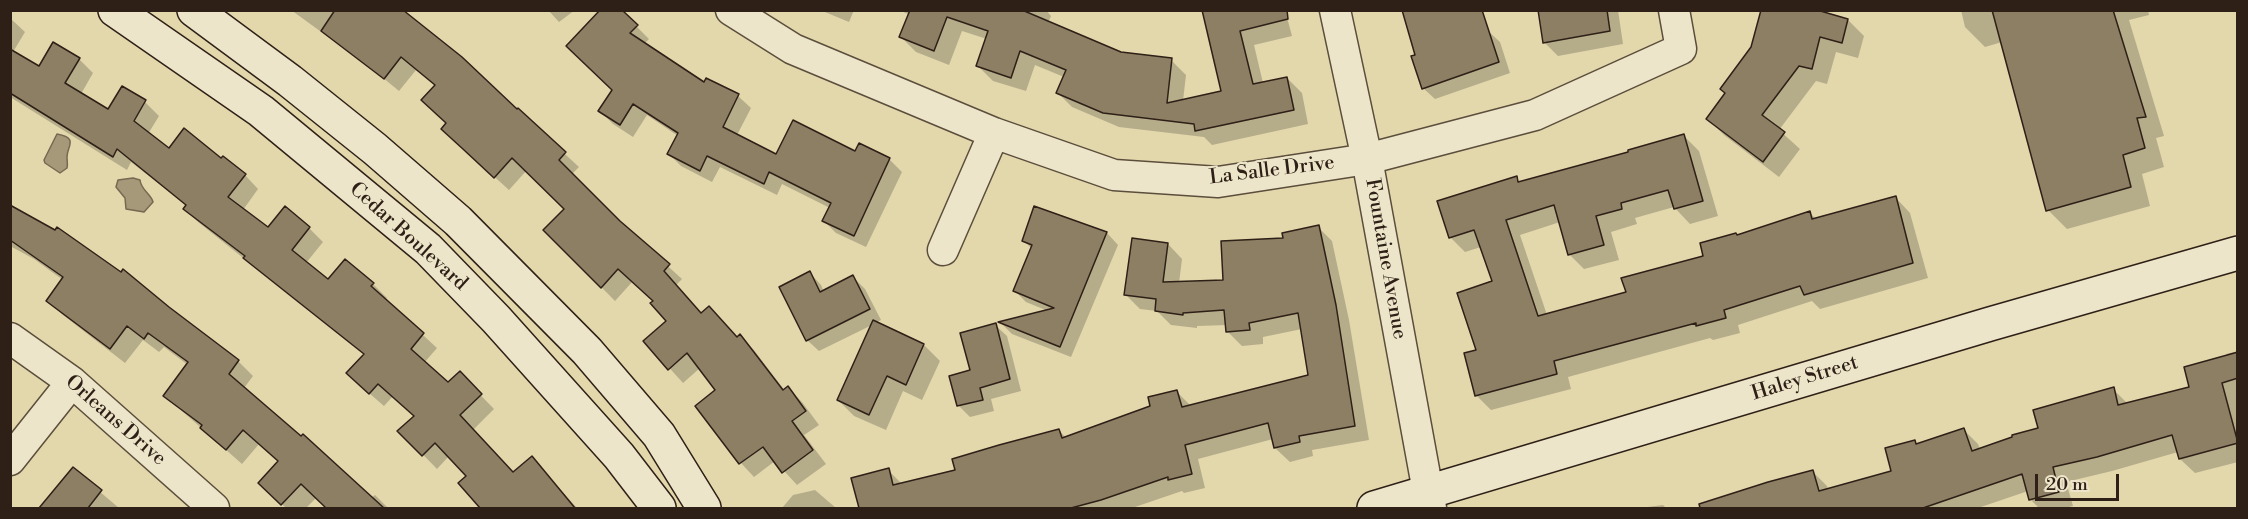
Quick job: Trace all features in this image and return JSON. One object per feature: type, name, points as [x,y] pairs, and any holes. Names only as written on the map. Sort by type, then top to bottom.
[{"type":"street","name":"Cedar Boulevard","points":[[116,10],[261,111],[428,249],[496,319],[597,431],[659,508]]},
{"type":"street","points":[[194,10],[290,81],[375,149],[458,221],[609,376],[659,435],[704,508]]},
{"type":"street","name":"La Salle Drive","points":[[731,10],[793,49],[994,133],[1114,175],[1218,182],[1367,159],[1535,115],[1681,49],[1674,10]]},
{"type":"street","name":"Fountaine Avenue","points":[[1335,10],[1367,159],[1429,501]]},
{"type":"street","points":[[943,250],[994,133]]},
{"type":"street","name":"Haley Street","points":[[1374,508],[1429,501],[1978,327],[2238,253]]},
{"type":"street","name":"Orleans Drive","points":[[10,338],[72,382],[214,508]]},
{"type":"street","points":[[10,460],[72,382]]},
{"type":"shaded area","points":[[57,134],[70,140],[67,168],[60,173],[44,160]]},
{"type":"shaded area","points":[[133,178],[140,180],[142,187],[153,202],[144,212],[126,209],[125,198],[116,187],[118,180]]},
{"type":"building","points":[[335,10],[403,10],[462,57],[566,152],[559,160],[620,221],[670,264],[664,271],[701,313],[709,306],[737,337],[740,334],[783,390],[788,386],[806,411],[792,421],[813,450],[782,473],[763,447],[739,464],[695,406],[715,390],[687,353],[668,370],[643,341],[666,321],[650,303],[653,301],[618,269],[601,288],[543,230],[564,209],[512,158],[494,178],[441,129],[446,123],[421,100],[435,85],[401,57],[384,79],[321,31]]},
{"type":"building","points":[[600,10],[622,10],[638,25],[630,33],[704,82],[706,78],[739,94],[723,127],[776,154],[793,120],[855,151],[859,143],[890,158],[854,236],[822,221],[831,203],[769,172],[764,184],[707,156],[700,171],[667,154],[678,133],[633,104],[620,125],[598,111],[612,90],[566,46]]},
{"type":"building","points":[[910,10],[1022,10],[1121,52],[1172,58],[1167,103],[1221,91],[1202,10],[1287,10],[1288,19],[1240,31],[1253,84],[1287,77],[1294,110],[1195,131],[1194,124],[1103,113],[1056,93],[1066,70],[1020,51],[1011,78],[976,66],[988,31],[947,17],[934,51],[899,37]]},
{"type":"building","points":[[1402,10],[1482,10],[1499,62],[1422,89],[1411,56],[1415,55]]},
{"type":"building","points":[[1538,10],[1607,10],[1610,31],[1543,43]]},
{"type":"building","points":[[1761,10],[1817,10],[1848,19],[1842,43],[1820,37],[1812,69],[1799,66],[1762,115],[1785,132],[1763,162],[1706,119],[1725,93],[1720,89],[1751,47]]},
{"type":"building","points":[[1992,10],[2113,10],[2146,117],[2137,118],[2145,148],[2123,155],[2131,187],[2046,211]]},
{"type":"building","points":[[53,42],[80,58],[65,83],[108,109],[122,86],[146,100],[134,121],[169,148],[184,128],[221,158],[223,156],[246,174],[228,197],[268,227],[285,206],[310,227],[292,250],[328,279],[345,259],[374,283],[371,286],[424,333],[411,349],[448,382],[460,371],[482,394],[460,415],[513,472],[532,456],[575,508],[480,508],[458,483],[466,476],[435,443],[422,456],[397,431],[414,416],[378,384],[369,394],[346,373],[364,354],[243,258],[245,256],[183,209],[186,205],[117,149],[113,157],[10,93],[10,49],[39,66]]},
{"type":"building","points":[[1684,134],[1703,201],[1674,209],[1668,190],[1621,203],[1622,209],[1596,216],[1604,245],[1568,255],[1554,205],[1506,220],[1538,316],[1626,292],[1621,278],[1703,256],[1700,243],[1736,233],[1737,235],[1810,211],[1812,219],[1896,196],[1913,263],[1804,295],[1800,286],[1724,310],[1726,318],[1696,326],[1696,323],[1554,361],[1557,374],[1475,396],[1464,353],[1476,350],[1457,293],[1492,281],[1474,230],[1449,238],[1437,201],[1517,176],[1518,182]]},
{"type":"building","points":[[10,205],[55,230],[57,227],[121,272],[123,269],[239,360],[229,374],[301,436],[303,434],[384,508],[326,508],[301,484],[281,505],[258,483],[278,461],[243,430],[226,450],[200,428],[202,425],[163,396],[188,362],[148,333],[144,339],[127,326],[110,349],[46,301],[63,277],[10,240]]},
{"type":"building","points":[[1034,206],[1107,232],[1060,347],[998,322],[1054,308],[1013,291],[1032,245],[1022,241]]},
{"type":"building","points":[[1319,225],[1336,305],[1355,426],[1299,436],[1300,442],[1274,448],[1268,423],[1185,445],[1192,474],[1168,480],[1168,477],[1071,508],[859,508],[851,478],[889,468],[893,485],[955,470],[952,459],[999,445],[1059,429],[1062,438],[1150,406],[1148,397],[1177,390],[1182,407],[1308,375],[1298,313],[1249,323],[1250,330],[1226,332],[1224,310],[1183,313],[1183,315],[1155,311],[1156,299],[1124,295],[1132,238],[1168,243],[1163,282],[1223,280],[1221,241],[1283,238],[1282,233]]},
{"type":"building","points":[[810,271],[820,292],[853,275],[870,309],[806,341],[779,287]]},
{"type":"building","points":[[873,320],[924,344],[906,385],[887,376],[869,415],[837,400]]},
{"type":"building","points":[[996,323],[1010,379],[980,388],[983,400],[957,406],[949,376],[970,370],[960,333]]},
{"type":"building","points":[[2238,352],[2238,378],[2222,383],[2238,443],[2179,459],[2172,435],[2053,467],[2059,492],[2029,500],[2022,474],[1923,508],[1700,508],[1699,504],[1813,470],[1819,491],[1891,471],[1885,448],[1915,440],[1916,444],[1964,428],[1972,451],[2012,437],[2012,435],[2038,428],[2033,410],[2114,387],[2118,405],[2189,387],[2184,367]]},
{"type":"building","points":[[73,467],[102,490],[88,508],[39,508]]}]
